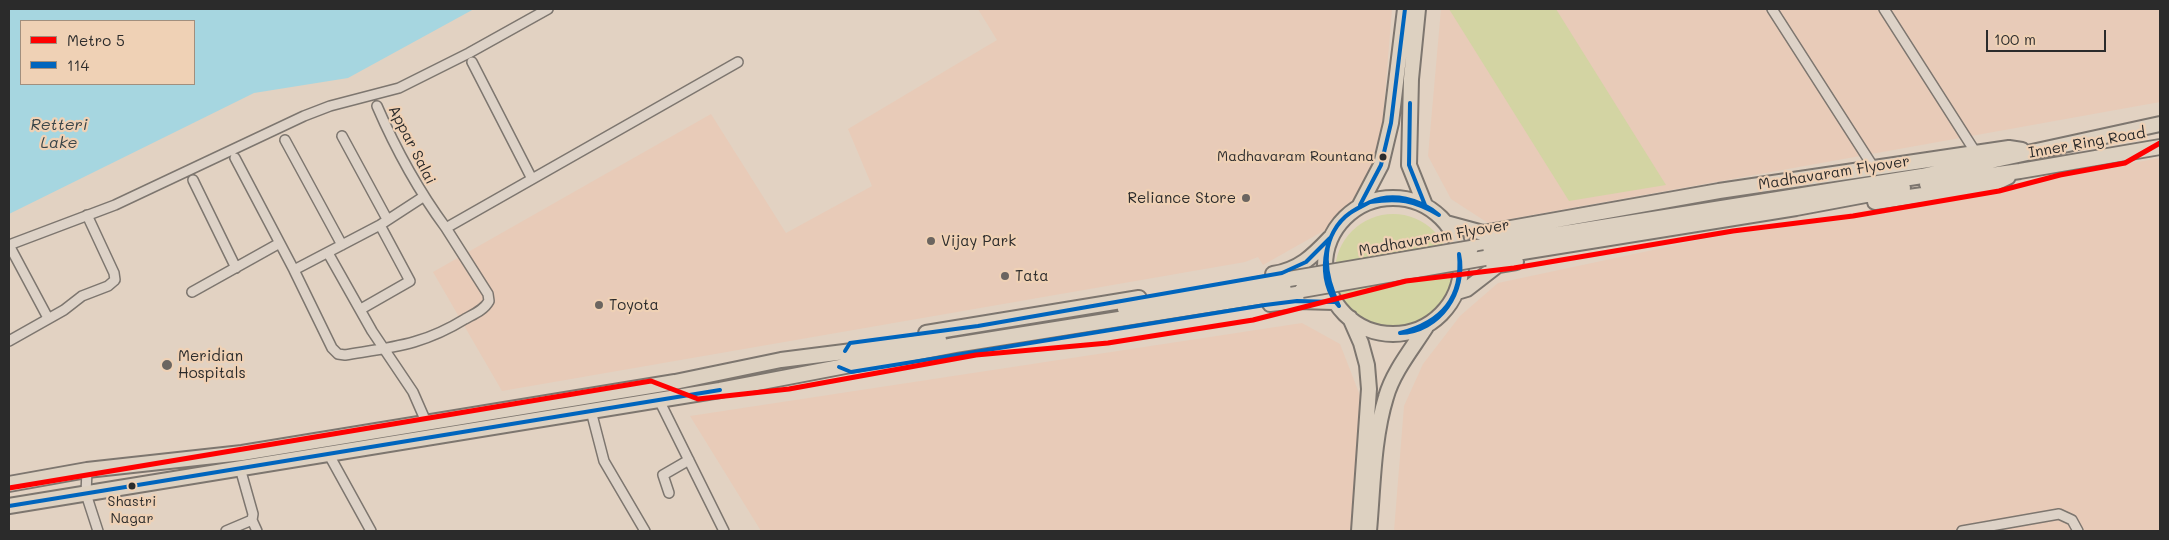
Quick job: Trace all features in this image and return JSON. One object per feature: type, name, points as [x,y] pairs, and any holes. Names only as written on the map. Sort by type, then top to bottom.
[{"type":"main road","points":[[1360,205],[1382,165],[1392,123],[1405,9]]},
{"type":"main road","points":[[1418,9],[1410,78],[1409,165],[1425,205]]},
{"type":"main road","name":"Inner Ring Road","points":[[2027,152],[2160,124]]},
{"type":"main road","name":"Inner Ring Road","points":[[2020,171],[2160,147]]},
{"type":"main road","points":[[1446,223],[1483,234],[1719,191],[2009,148],[2027,152]]},
{"type":"main road","name":"Madhavaram Flyover","points":[[839,367],[853,355],[1786,209],[1931,183],[1996,168],[2027,152]]},
{"type":"main road","name":"Madhavaram Flyover","points":[[1996,168],[2020,171]]},
{"type":"main road","points":[[1457,292],[1467,289],[1498,265],[1697,230],[1992,185],[2020,171]]},
{"type":"main road","points":[[9,484],[86,470],[242,453],[427,424],[676,382],[705,374],[781,360],[853,355],[850,343],[978,326],[1282,273],[1306,262],[1330,238],[1342,220],[1360,205],[1381,198],[1404,198],[1425,205],[1446,223],[1456,238],[1461,256],[1461,275],[1457,292],[1444,312],[1426,327],[1386,396],[1379,428],[1369,531]]},
{"type":"main road","points":[[1330,238],[1325,259],[1326,281],[1334,302],[1350,318],[1366,329],[1386,334],[1407,334],[1426,327]]},
{"type":"main road","points":[[9,506],[659,400],[839,367],[851,372],[1265,304],[1296,301],[1334,302]]},
{"type":"main road","points":[[1350,318],[1361,343],[1368,378],[1358,531]]},
{"type":"main road","points":[[1368,378],[1392,383]]},
{"type":"street","points":[[48,318],[9,245],[87,215],[186,173],[304,116],[330,106],[399,88],[470,53],[548,9]]},
{"type":"street","points":[[1772,9],[1874,168]]},
{"type":"street","points":[[1884,9],[1976,153]]},
{"type":"street","points":[[472,62],[532,178]]},
{"type":"street","points":[[446,228],[738,62]]},
{"type":"street","name":"Appar Salai","points":[[377,106],[396,149],[423,197],[446,228],[488,294],[489,301],[486,307],[435,336],[415,344],[384,349]]},
{"type":"street","points":[[342,136],[384,222],[410,281],[360,309]]},
{"type":"street","points":[[285,140],[342,245]]},
{"type":"street","points":[[235,158],[278,244],[294,270],[332,348],[338,354],[345,355],[384,349]]},
{"type":"street","points":[[193,180],[236,268]]},
{"type":"street","points":[[294,270],[384,222],[423,197]]},
{"type":"street","points":[[9,339],[48,318],[82,296],[108,286],[115,280],[114,273],[87,215]]},
{"type":"street","points":[[192,292],[278,244]]},
{"type":"street","points":[[328,253],[384,349],[413,392],[427,424]]},
{"type":"street","points":[[659,400],[724,531]]},
{"type":"street","points":[[591,411],[604,461],[645,531]]},
{"type":"street","points":[[328,453],[370,531]]},
{"type":"street","points":[[669,493],[663,474],[689,460]]},
{"type":"street","points":[[240,468],[253,514],[252,520],[257,531]]},
{"type":"street","points":[[86,470],[86,494],[98,531]]},
{"type":"street","points":[[1962,531],[2059,514],[2072,520],[2078,531]]},
{"type":"street","points":[[226,531],[252,520]]},
{"type":"shaded area","points":[[978,9],[1392,9],[1381,143],[1374,156],[1374,164],[1341,221],[1263,265],[1258,257],[1245,262],[502,391],[433,272],[711,114],[786,233],[872,186],[848,129],[997,40]]},
{"type":"shaded area","points":[[1441,9],[2160,9],[2160,102],[1488,223],[1451,199],[1428,156]]},
{"type":"shaded area","points":[[2160,158],[2160,531],[1394,531],[1404,406],[1423,364],[1460,316],[1498,283],[1700,240]]},
{"type":"shaded area","points":[[1302,323],[1340,344],[1361,398],[1351,531],[761,531],[690,416]]},
{"type":"green space","points":[[1449,9],[1556,9],[1666,185],[1569,201]]},
{"type":"green space","points":[[1393,214],[1415,219],[1434,231],[1446,250],[1451,272],[1446,294],[1434,313],[1415,325],[1393,330],[1371,325],[1352,313],[1340,294],[1335,272],[1340,250],[1352,231],[1371,219]]},
{"type":"water","name":"Retteri Lake","points":[[9,9],[474,9],[348,78],[254,93],[9,214]]},
{"type":"metro line","name":"5","points":[[9,488],[651,381],[698,399],[789,389],[976,355],[1108,343],[1253,320],[1406,281],[1514,268],[1733,231],[1853,216],[1999,191],[2060,175],[2125,163],[2160,143]]},
{"type":"transit line","name":"114","points":[[1360,205],[1381,165],[1391,123],[1405,9]]},
{"type":"transit line","name":"114","points":[[1410,103],[1409,165],[1425,205]]},
{"type":"transit line","name":"114","points":[[1370,202],[1388,198],[1406,199],[1432,209],[1439,215]]},
{"type":"transit line","name":"114","points":[[1370,202],[1406,201],[1439,215]]},
{"type":"transit line","name":"114","points":[[1339,306],[1327,284],[1325,258],[1328,244],[1333,232],[1341,221],[1352,211],[1370,202]]},
{"type":"transit line","name":"114","points":[[1339,306],[1330,283],[1328,271],[1328,248],[1331,237],[1337,226],[1346,216],[1370,202]]},
{"type":"transit line","name":"114","points":[[845,351],[850,343],[978,326],[1282,273],[1306,262],[1330,238]]},
{"type":"transit line","name":"114","points":[[1400,333],[1428,322],[1447,306],[1457,283],[1459,254]]},
{"type":"transit line","name":"114","points":[[1400,333],[1414,331],[1427,325],[1448,307],[1459,282],[1459,254]]},
{"type":"transit line","name":"114","points":[[839,367],[851,372],[1265,305],[1297,301],[1334,302]]},
{"type":"transit line","name":"114","points":[[9,506],[720,390]]},
{"type":"place","name":"Madhavaram Rountana","points":[[1383,157]]},
{"type":"place","name":"Reliance Store","points":[[1246,198]]},
{"type":"place","name":"Vijay Park","points":[[931,241]]},
{"type":"place","name":"Tata","points":[[1005,276]]},
{"type":"place","name":"Toyota","points":[[599,305]]},
{"type":"place","name":"Meridian Hospitals","points":[[167,365]]},
{"type":"place","name":"Shastri Nagar","points":[[132,486]]}]
